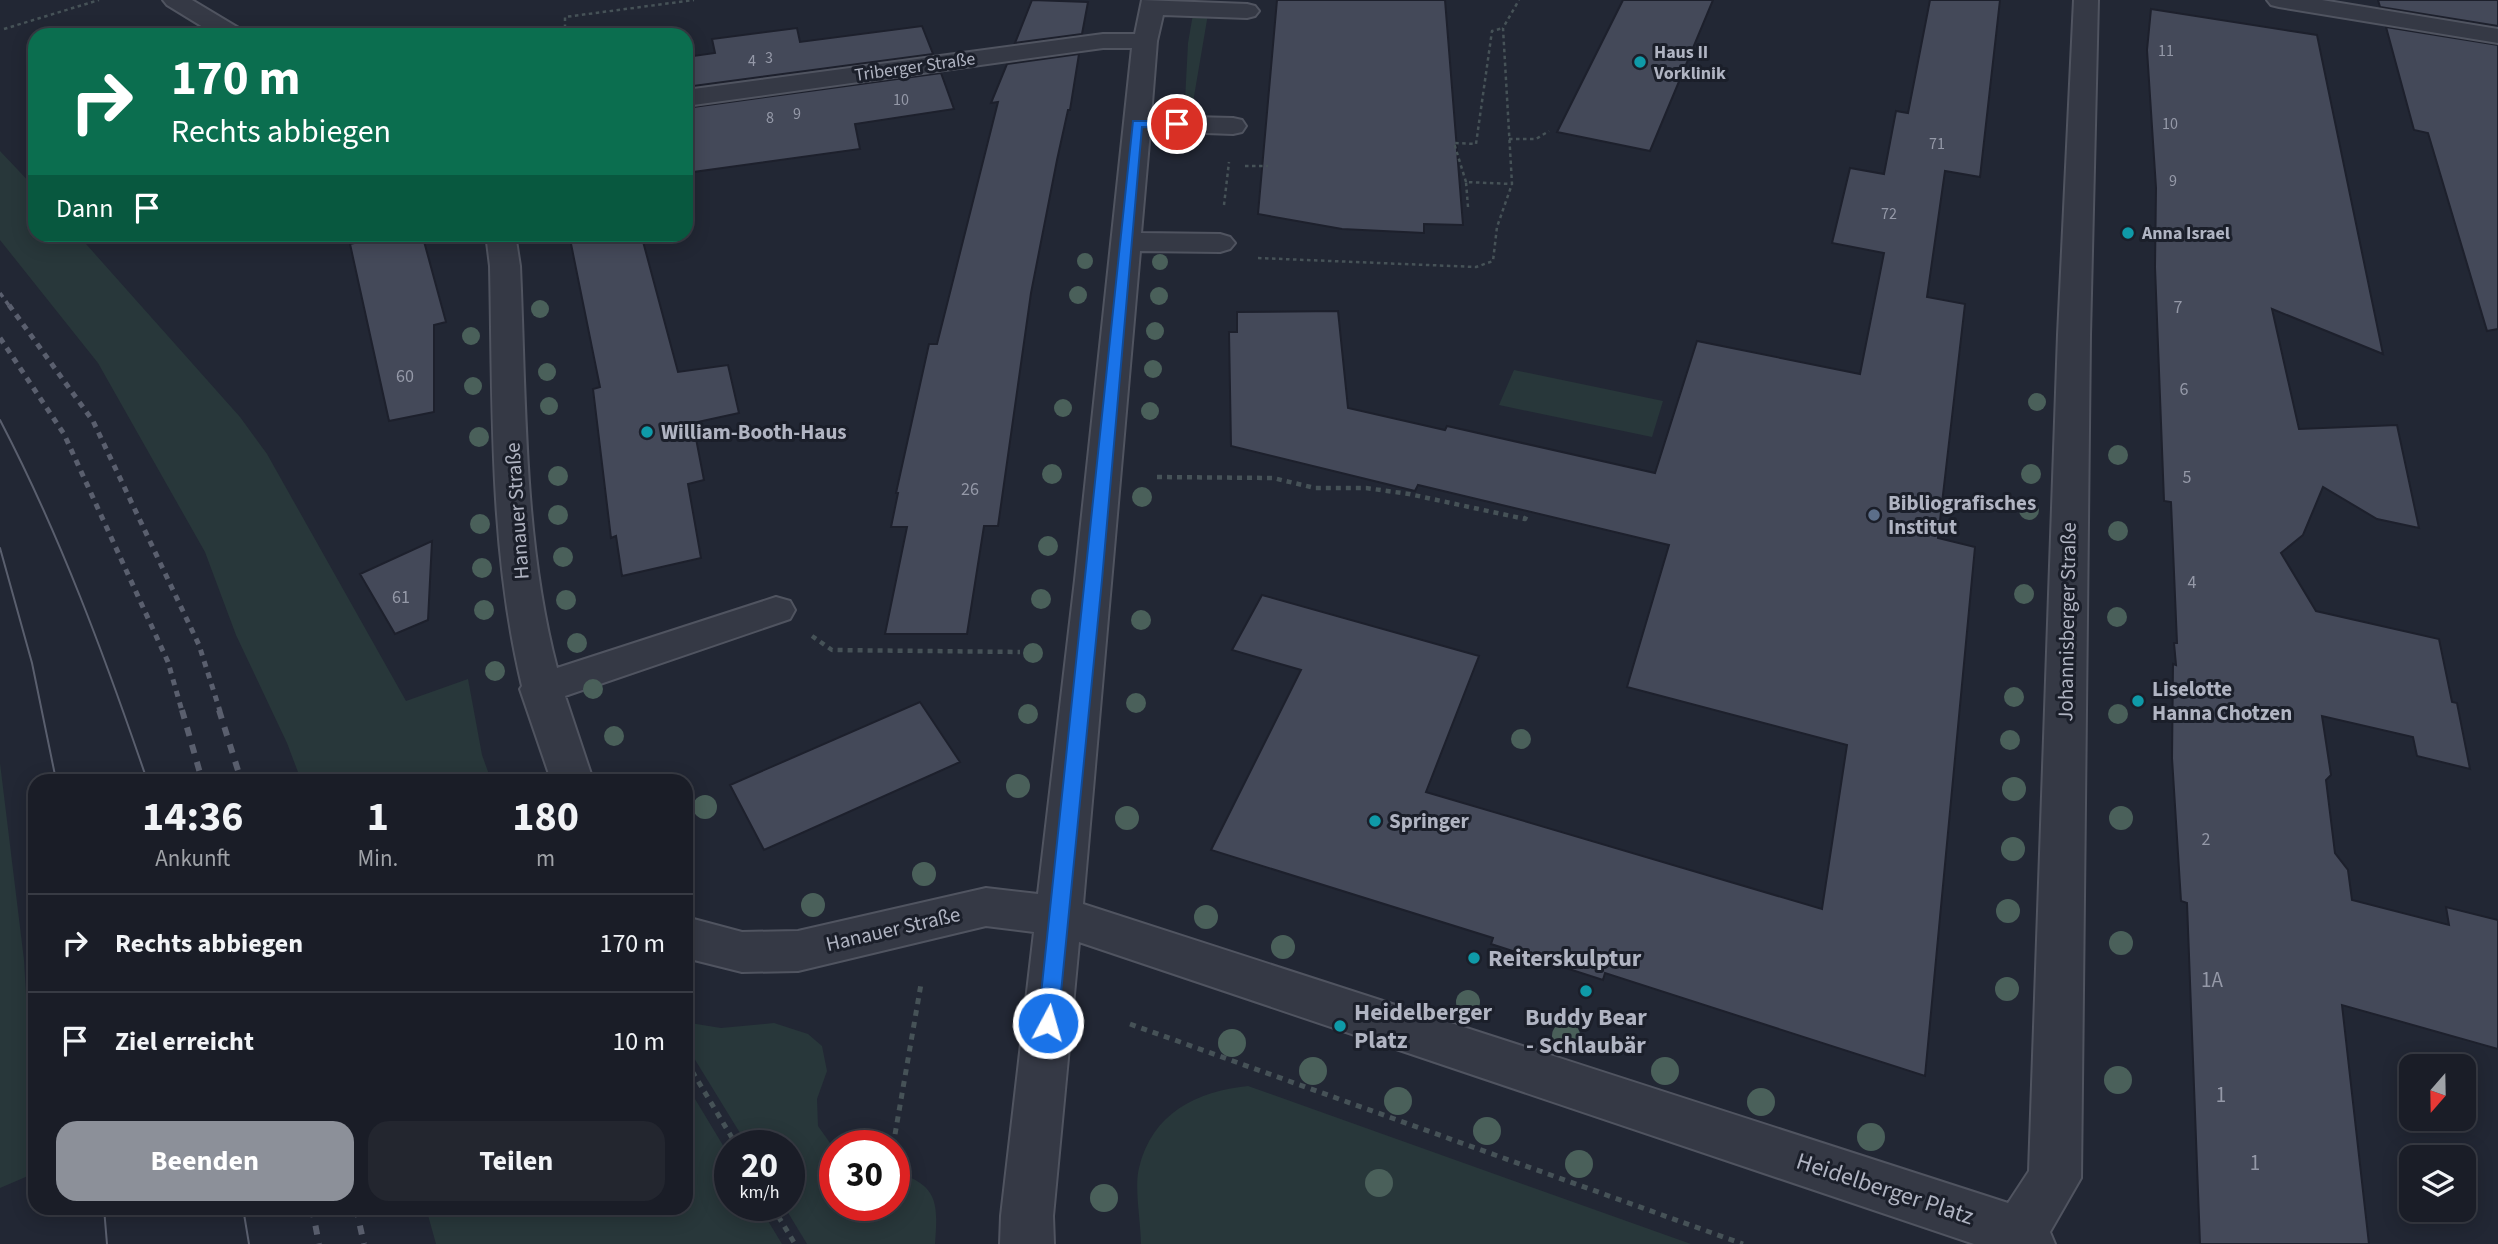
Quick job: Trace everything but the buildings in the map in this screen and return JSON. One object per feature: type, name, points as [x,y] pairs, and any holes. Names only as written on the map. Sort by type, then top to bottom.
[{"type":"street","points":[[175,0],[221,28]]},
{"type":"street","name":"Johannisberger Straße","points":[[2023,1239],[2055,1178],[2074,335],[2086,0]]},
{"type":"street","points":[[2279,0],[2498,36]]},
{"type":"street","points":[[1027,1244],[1027,1216],[1094,580],[1145,41],[1153,4],[1247,10]]},
{"type":"street","name":"Triberger Straße","points":[[693,97],[1103,41],[1145,41]]},
{"type":"street","points":[[1137,123],[1234,126]]},
{"type":"street","name":"Hanauer Straße","points":[[501,242],[505,266],[514,519],[523,602],[540,689],[570,774]]},
{"type":"street","points":[[1125,242],[1220,243]]},
{"type":"street","points":[[540,689],[776,610]]},
{"type":"street","name":"Hanauer Straße","points":[[693,940],[742,952],[798,951],[986,907],[1059,916]]},
{"type":"street","name":"Heidelberger Platz","points":[[1059,916],[2023,1239]]},
{"type":"path","points":[[4,29],[99,0]]},
{"type":"path","points":[[565,28],[565,17],[694,0]]},
{"type":"path","points":[[1246,258],[1486,265],[1493,261],[1496,252],[1496,230],[1510,200],[1512,184],[1503,28],[1519,0]]},
{"type":"path","points":[[1468,207],[1466,182],[1454,143],[1476,144],[1492,31],[1503,28]]},
{"type":"path","points":[[1509,139],[1538,139],[1546,137],[1549,131]]},
{"type":"path","points":[[1224,205],[1230,158]]},
{"type":"path","points":[[1466,182],[1512,184]]},
{"type":"path","points":[[1157,477],[1273,478],[1315,488],[1366,488],[1409,494],[1525,519],[1527,515]]},
{"type":"path","points":[[776,610],[832,650],[1020,652]]},
{"type":"path","points":[[896,1130],[921,984]]},
{"type":"path","points":[[1130,1024],[1743,1244]]},
{"type":"path","points":[[693,1073],[727,1130]]},
{"type":"path","points":[[781,1221],[795,1244]]},
{"type":"shaded area","points":[[1193,14],[1208,14],[1190,120],[1184,120],[1188,43]]},
{"type":"shaded area","points":[[0,151],[28,181],[28,242],[84,242],[240,417],[267,454],[406,701],[468,679],[482,755],[489,774],[299,774],[236,635],[205,552],[98,363],[0,240]]},
{"type":"shaded area","points":[[1514,370],[1663,401],[1652,437],[1499,405]]},
{"type":"shaded area","points":[[0,763],[24,960],[28,1027],[28,1176],[0,1188]]},
{"type":"shaded area","points":[[693,1023],[721,1028],[774,1023],[808,1034],[822,1046],[827,1071],[817,1099],[818,1126],[821,1130],[819,1221],[910,1221],[910,1178],[928,1190],[935,1207],[935,1244],[807,1244],[793,1221],[805,1221],[805,1130],[738,1130],[693,1056]]},
{"type":"shaded area","points":[[1248,1086],[1691,1244],[1141,1244],[1138,1176],[1145,1149],[1154,1133],[1179,1108],[1195,1100],[1211,1093]]},
{"type":"shaded area","points":[[693,1096],[714,1130],[714,1221],[768,1221],[782,1244],[436,1244],[428,1215],[693,1215]]},
{"type":"tram line","points":[[0,420],[62,552],[145,774]]},
{"type":"tram line","points":[[0,548],[32,663],[55,774]]},
{"type":"tram line","points":[[105,1215],[107,1244]]},
{"type":"tram line","points":[[244,1215],[249,1244]]},
{"type":"railway","points":[[0,293],[10,307]]},
{"type":"railway","points":[[9,305],[93,421],[199,645],[220,711]]},
{"type":"railway","points":[[0,338],[64,434],[168,662],[182,711]]},
{"type":"railway","points":[[182,710],[200,774]]},
{"type":"railway","points":[[219,710],[239,774]]},
{"type":"railway","points":[[313,1215],[319,1244]]},
{"type":"railway","points":[[358,1215],[364,1244]]},
{"type":"place","name":"Haus II Vorklinik","points":[[1640,62]]},
{"type":"place","name":"Anna Israel","points":[[2128,233]]},
{"type":"place","name":"William-Booth-Haus","points":[[647,432]]},
{"type":"place","name":"Bibliografisches Institut","points":[[1874,515]]},
{"type":"place","name":"Liselotte Hanna Chotzen","points":[[2138,701]]},
{"type":"place","name":"Springer","points":[[1375,821]]},
{"type":"place","name":"Reiterskulptur","points":[[1474,958]]},
{"type":"place","name":"Buddy Bear - Schlaubär","points":[[1586,991]]},
{"type":"place","name":"Heidelberger Platz","points":[[1340,1026]]},
{"type":"route","points":[[1048,1023],[1094,580],[1137,123],[1177,124]]}]
